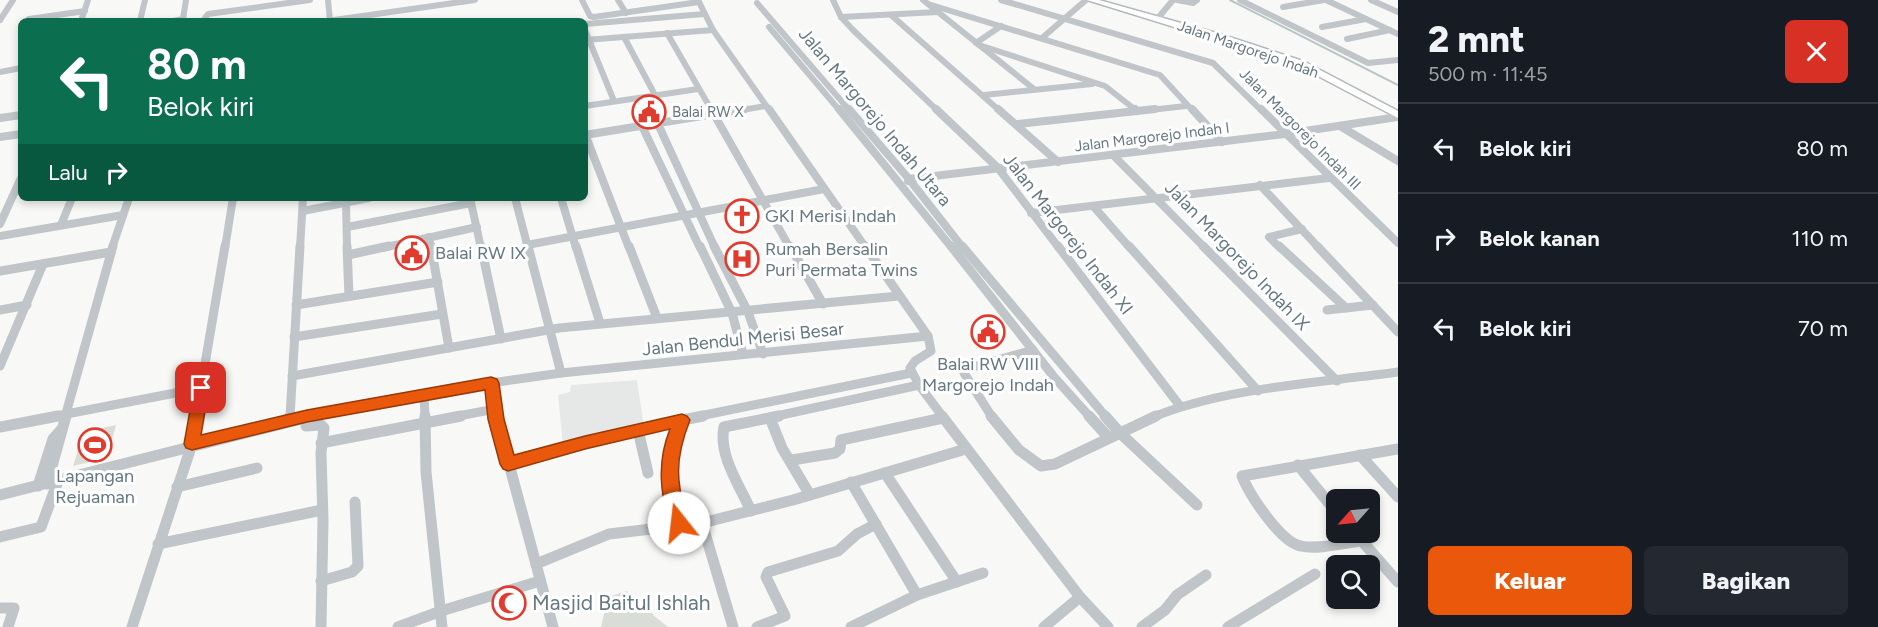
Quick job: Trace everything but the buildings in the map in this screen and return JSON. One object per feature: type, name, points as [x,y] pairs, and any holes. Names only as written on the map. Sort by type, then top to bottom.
[{"type":"main road","name":"Jalan Margorejo Indah","points":[[1091,0],[1228,39],[1310,67],[1398,116]]},
{"type":"street","points":[[2,1],[11,0]]},
{"type":"street","points":[[0,20],[11,0]]},
{"type":"street","points":[[82,18],[88,0]]},
{"type":"street","points":[[141,18],[145,0]]},
{"type":"street","points":[[183,18],[186,0]]},
{"type":"street","points":[[206,18],[220,9],[310,0]]},
{"type":"street","points":[[328,0],[329,18]]},
{"type":"street","points":[[349,18],[475,0]]},
{"type":"street","points":[[582,0],[592,17],[699,1],[713,30],[928,336],[931,351],[915,361],[910,371]]},
{"type":"street","points":[[618,0],[626,13]]},
{"type":"street","name":"Jalan Margorejo Indah XI","points":[[833,0],[841,17],[998,168],[1180,406]]},
{"type":"street","name":"Jalan Margorejo Indah III","points":[[1001,0],[1213,63],[1398,243]]},
{"type":"street","points":[[1042,38],[1086,0]]},
{"type":"street","points":[[1158,18],[1175,0],[1193,3],[1197,0]]},
{"type":"street","points":[[1240,0],[1368,63],[1398,60]]},
{"type":"street","points":[[1283,7],[1325,0],[1398,34]]},
{"type":"street","points":[[1372,0],[1398,5]]},
{"type":"street","points":[[1372,0],[1398,12]]},
{"type":"street","points":[[648,2],[654,9]]},
{"type":"street","points":[[926,2],[1034,89]]},
{"type":"street","points":[[926,2],[1160,75],[1165,78],[1186,106],[1222,142]]},
{"type":"street","name":"Jalan Margorejo Indah Utara","points":[[757,3],[909,179],[961,245],[1120,433],[1197,505]]},
{"type":"street","name":"Jalan Margorejo Indah Utara","points":[[757,3],[1024,338],[1109,438]]},
{"type":"street","points":[[37,18],[85,11]]},
{"type":"street","points":[[841,17],[938,12]]},
{"type":"street","points":[[588,24],[704,14]]},
{"type":"street","points":[[891,15],[1018,124],[1058,162]]},
{"type":"street","points":[[1322,27],[1366,19]]},
{"type":"street","points":[[977,44],[1001,26]]},
{"type":"street","points":[[588,40],[713,30]]},
{"type":"street","points":[[1347,39],[1390,30]]},
{"type":"street","points":[[667,33],[823,304]]},
{"type":"street","points":[[624,37],[655,95]]},
{"type":"street","points":[[588,44],[615,101]]},
{"type":"street","points":[[977,44],[1108,87],[1137,111]]},
{"type":"street","points":[[1,73],[18,69]]},
{"type":"street","points":[[984,95],[1098,83]]},
{"type":"street","points":[[588,106],[698,89]]},
{"type":"street","points":[[588,135],[766,106]]},
{"type":"street","points":[[1018,124],[1186,106]]},
{"type":"street","points":[[0,118],[18,115]]},
{"type":"street","name":"Jalan Margorejo Indah I","points":[[899,180],[906,182],[909,179],[1285,134],[1398,116]]},
{"type":"street","points":[[658,124],[697,212],[748,312],[763,354]]},
{"type":"street","points":[[642,126],[732,313],[743,354]]},
{"type":"street","points":[[1340,126],[1398,161]]},
{"type":"street","points":[[0,137],[18,134]]},
{"type":"street","points":[[588,143],[657,318]]},
{"type":"street","name":"Jalan Margorejo Indah IX","points":[[1113,155],[1337,381]]},
{"type":"street","points":[[1031,213],[1329,178]]},
{"type":"street","points":[[0,224],[18,185]]},
{"type":"street","points":[[1260,185],[1398,332]]},
{"type":"street","points":[[527,245],[824,189]]},
{"type":"street","points":[[61,225],[71,201]]},
{"type":"street","points":[[0,537],[41,527],[44,524],[53,439],[61,430],[111,252],[128,201]]},
{"type":"street","points":[[132,627],[192,444],[232,201]]},
{"type":"street","points":[[290,420],[303,201]]},
{"type":"street","points":[[303,210],[355,201]]},
{"type":"street","points":[[347,227],[465,201]]},
{"type":"street","points":[[470,201],[501,339]]},
{"type":"street","points":[[516,201],[527,245],[554,329],[561,373]]},
{"type":"street","points":[[562,201],[600,323]]},
{"type":"street","points":[[346,203],[349,296]]},
{"type":"street","points":[[1094,207],[1258,391]]},
{"type":"street","points":[[0,236],[123,215]]},
{"type":"street","points":[[348,255],[477,227]]},
{"type":"street","points":[[1302,229],[1269,237],[1346,308]]},
{"type":"street","points":[[429,237],[448,348]]},
{"type":"street","points":[[0,271],[111,252]]},
{"type":"street","points":[[0,366],[44,264]]},
{"type":"street","points":[[296,305],[438,282]]},
{"type":"street","points":[[292,376],[554,329],[899,296]]},
{"type":"street","points":[[0,310],[27,305]]},
{"type":"street","points":[[1327,310],[1373,305]]},
{"type":"street","points":[[294,337],[442,314]]},
{"type":"street","points":[[1024,338],[1036,335]]},
{"type":"street","name":"Jalan Bendul Merisi Besar","points":[[0,495],[307,416],[491,383],[561,373],[928,336]]},
{"type":"street","points":[[1034,350],[964,371],[996,422],[1029,459],[1041,466],[1055,464],[1141,422],[1180,406],[1258,391],[1398,372]]},
{"type":"street","points":[[910,371],[943,418],[1080,597],[1108,627]]},
{"type":"street","points":[[508,464],[638,430],[910,371]]},
{"type":"street","points":[[491,383],[508,464],[553,627]]},
{"type":"street","points":[[751,511],[731,470],[722,433],[726,426],[895,392],[919,385]]},
{"type":"street","points":[[0,427],[201,388]]},
{"type":"street","points":[[424,395],[426,472],[442,627]]},
{"type":"street","points":[[321,443],[495,409]]},
{"type":"street","points":[[307,416],[306,426],[323,427],[321,443],[321,627]]},
{"type":"street","points":[[770,418],[780,445],[792,460],[810,495]]},
{"type":"street","points":[[792,460],[835,453],[840,449],[841,440],[943,418]]},
{"type":"street","points":[[679,523],[669,477],[673,441],[682,420]]},
{"type":"street","points":[[638,430],[648,473]]},
{"type":"street","points":[[536,564],[617,532],[702,523],[810,495],[966,448]]},
{"type":"street","points":[[1326,543],[1302,547],[1294,544],[1242,477],[1245,474],[1398,449]]},
{"type":"street","points":[[1360,455],[1398,497]]},
{"type":"street","points":[[1298,465],[1326,500]]},
{"type":"street","points":[[177,487],[257,468]]},
{"type":"street","points":[[885,473],[957,582]]},
{"type":"street","points":[[851,482],[917,595]]},
{"type":"street","points":[[321,580],[352,572],[358,566],[355,502]]},
{"type":"street","points":[[158,544],[322,510]]},
{"type":"street","points":[[702,523],[734,627]]},
{"type":"street","points":[[757,627],[785,616],[766,577],[768,572],[837,551],[857,534],[876,524]]},
{"type":"street","points":[[1362,543],[1398,582]]},
{"type":"street","points":[[851,627],[917,595],[983,573]]},
{"type":"street","points":[[1228,627],[1315,574]]},
{"type":"street","points":[[1142,627],[1165,610],[1177,595],[1206,575]]},
{"type":"street","points":[[398,627],[540,580]]},
{"type":"street","points":[[1044,627],[1080,597]]},
{"type":"street","points":[[0,608],[14,608],[8,627]]},
{"type":"shaded area","points":[[637,380],[644,427],[563,445],[558,395],[570,392],[571,385]]},
{"type":"shaded area","name":"Lapangan Rejuaman","points":[[116,425],[107,458],[73,466],[84,432]]},
{"type":"shaded area","points":[[627,591],[634,602],[645,604],[654,616],[668,627],[601,627],[608,597]]},
{"type":"waterway","points":[[1230,0],[1398,85]]},
{"type":"place","name":"Balai RW X","points":[[649,112]]},
{"type":"place","name":"GKI Merisi Indah","points":[[742,216]]},
{"type":"place","name":"Balai RW IX","points":[[412,253]]},
{"type":"place","name":"Rumah Bersalin Puri Permata Twins","points":[[742,259]]},
{"type":"place","name":"Balai RW VIII Margorejo Indah","points":[[988,332]]},
{"type":"place","name":"Lapangan Rejuaman","points":[[95,445]]},
{"type":"place","name":"Masjid Baitul Ishlah","points":[[509,603]]},
{"type":"route","points":[[201,388],[192,444],[307,416],[491,383],[496,419],[508,464],[585,442],[682,420],[673,441],[669,477],[679,523]]}]
